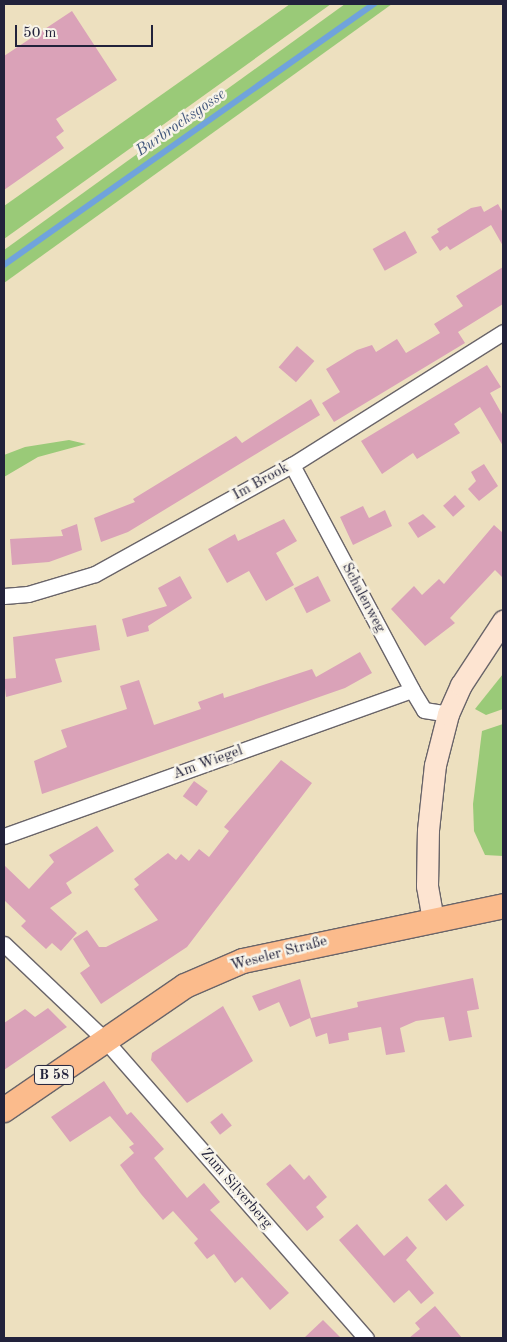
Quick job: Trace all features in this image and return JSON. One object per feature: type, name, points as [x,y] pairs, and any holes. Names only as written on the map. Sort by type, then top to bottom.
[{"type":"main road","points":[[432,920],[427,886],[428,830],[435,765],[448,714],[503,621]]},
{"type":"main road","name":"Weseler Straße","points":[[4,1110],[185,986],[243,961],[503,906]]},
{"type":"street","name":"Im Brook","points":[[4,596],[28,594],[95,574],[292,465],[503,332]]},
{"type":"street","name":"Schalenweg","points":[[292,465],[424,710],[448,714]]},
{"type":"street","name":"Am Wiegel","points":[[4,836],[412,690]]},
{"type":"street","name":"Zum Silverberg","points":[[4,944],[105,1040],[366,1338]]},
{"type":"green space","points":[[290,4],[331,4],[4,239],[4,206]]},
{"type":"green space","points":[[345,4],[392,4],[4,283],[4,250]]},
{"type":"green space","points":[[69,440],[86,444],[38,457],[4,477],[4,455],[25,447]]},
{"type":"green space","points":[[503,674],[503,709],[486,715],[475,709]]},
{"type":"green space","points":[[503,724],[503,856],[485,855],[474,831],[473,804],[482,731]]},
{"type":"building","points":[[72,11],[117,80],[56,119],[64,131],[56,137],[64,148],[4,190],[4,56]]},
{"type":"building","points":[[498,204],[503,213],[503,246],[491,225],[450,250],[447,246],[440,251],[431,237],[439,232],[437,229],[471,208],[481,206],[484,212]]},
{"type":"building","points":[[405,231],[417,253],[385,271],[373,249]]},
{"type":"building","points":[[503,267],[503,304],[458,332],[465,343],[334,422],[322,403],[340,392],[326,369],[357,350],[372,345],[376,352],[397,339],[406,353],[440,333],[434,324],[463,306],[456,296]]},
{"type":"building","points":[[297,346],[314,361],[296,382],[279,367]]},
{"type":"building","points":[[487,365],[501,387],[490,393],[503,416],[503,446],[480,407],[454,424],[460,433],[417,459],[413,453],[382,474],[361,441]]},
{"type":"building","points":[[311,399],[320,415],[128,532],[101,542],[94,518],[135,502],[133,499],[236,436],[242,443]]},
{"type":"building","points":[[484,464],[498,486],[479,501],[468,489],[476,481],[471,472]]},
{"type":"building","points":[[455,495],[465,506],[453,517],[443,506]]},
{"type":"building","points":[[363,506],[369,518],[385,510],[392,526],[353,545],[340,517]]},
{"type":"building","points":[[423,514],[436,527],[418,538],[408,523]]},
{"type":"building","points":[[284,519],[297,541],[276,553],[294,585],[266,601],[249,571],[227,583],[208,549],[235,534],[238,541]]},
{"type":"building","points":[[77,524],[82,550],[49,562],[12,565],[10,539],[63,536],[61,530]]},
{"type":"building","points":[[494,525],[503,533],[503,578],[495,570],[450,618],[455,623],[425,646],[391,609],[414,586],[422,595],[439,579],[444,584]]},
{"type":"building","points":[[180,576],[192,598],[148,626],[149,631],[127,637],[122,619],[167,606],[158,588]]},
{"type":"building","points":[[318,576],[331,601],[307,613],[294,588]]},
{"type":"building","points":[[96,625],[100,650],[55,659],[62,682],[6,697],[4,679],[16,678],[13,637]]},
{"type":"building","points":[[360,652],[372,673],[345,688],[42,794],[34,761],[67,747],[61,730],[127,709],[120,686],[139,680],[154,725],[201,709],[198,702],[223,693],[224,698],[312,669],[316,677]]},
{"type":"building","points":[[281,760],[312,783],[187,947],[101,1004],[80,973],[90,966],[73,939],[87,930],[99,947],[106,947],[158,920],[134,889],[139,885],[134,879],[168,853],[176,860],[181,854],[189,861],[199,849],[209,857],[229,831],[224,827]]},
{"type":"building","points":[[194,781],[208,791],[197,806],[183,796]]},
{"type":"building","points":[[97,826],[114,851],[66,883],[72,893],[50,908],[77,933],[61,951],[52,943],[46,949],[21,926],[26,921],[4,900],[4,865],[29,889],[54,862],[49,855]]},
{"type":"building","points":[[473,978],[479,1009],[467,1011],[472,1037],[449,1041],[444,1017],[416,1021],[400,1028],[405,1052],[386,1055],[381,1027],[348,1033],[349,1040],[329,1044],[327,1033],[316,1037],[310,1018],[290,1027],[279,1002],[259,1011],[252,996],[300,979],[311,1018],[358,1007],[357,1002]]},
{"type":"building","points":[[223,1006],[253,1061],[187,1103],[151,1060],[152,1053]]},
{"type":"building","points":[[48,1008],[67,1027],[4,1070],[4,1023],[25,1009],[35,1017]]},
{"type":"building","points":[[104,1081],[127,1115],[131,1112],[164,1149],[154,1158],[187,1198],[204,1183],[220,1202],[210,1210],[289,1293],[270,1310],[242,1277],[235,1283],[214,1254],[207,1259],[194,1243],[198,1239],[173,1211],[163,1220],[141,1194],[120,1165],[134,1153],[129,1147],[134,1144],[110,1116],[70,1142],[51,1117]]},
{"type":"building","points":[[222,1113],[232,1126],[220,1135],[210,1122]]},
{"type":"building","points":[[290,1164],[304,1180],[309,1175],[327,1197],[316,1207],[324,1217],[307,1231],[266,1184]]},
{"type":"building","points":[[446,1184],[464,1205],[446,1221],[428,1200]]},
{"type":"building","points":[[357,1224],[384,1256],[407,1236],[417,1248],[406,1260],[434,1293],[421,1304],[409,1290],[394,1303],[339,1240]]},
{"type":"building","points":[[435,1306],[462,1338],[409,1338],[420,1329],[415,1323]]},
{"type":"building","points":[[323,1320],[341,1338],[304,1338]]},
{"type":"waterway","name":"Burbrocksgosse","points":[[4,265],[374,4]]}]
